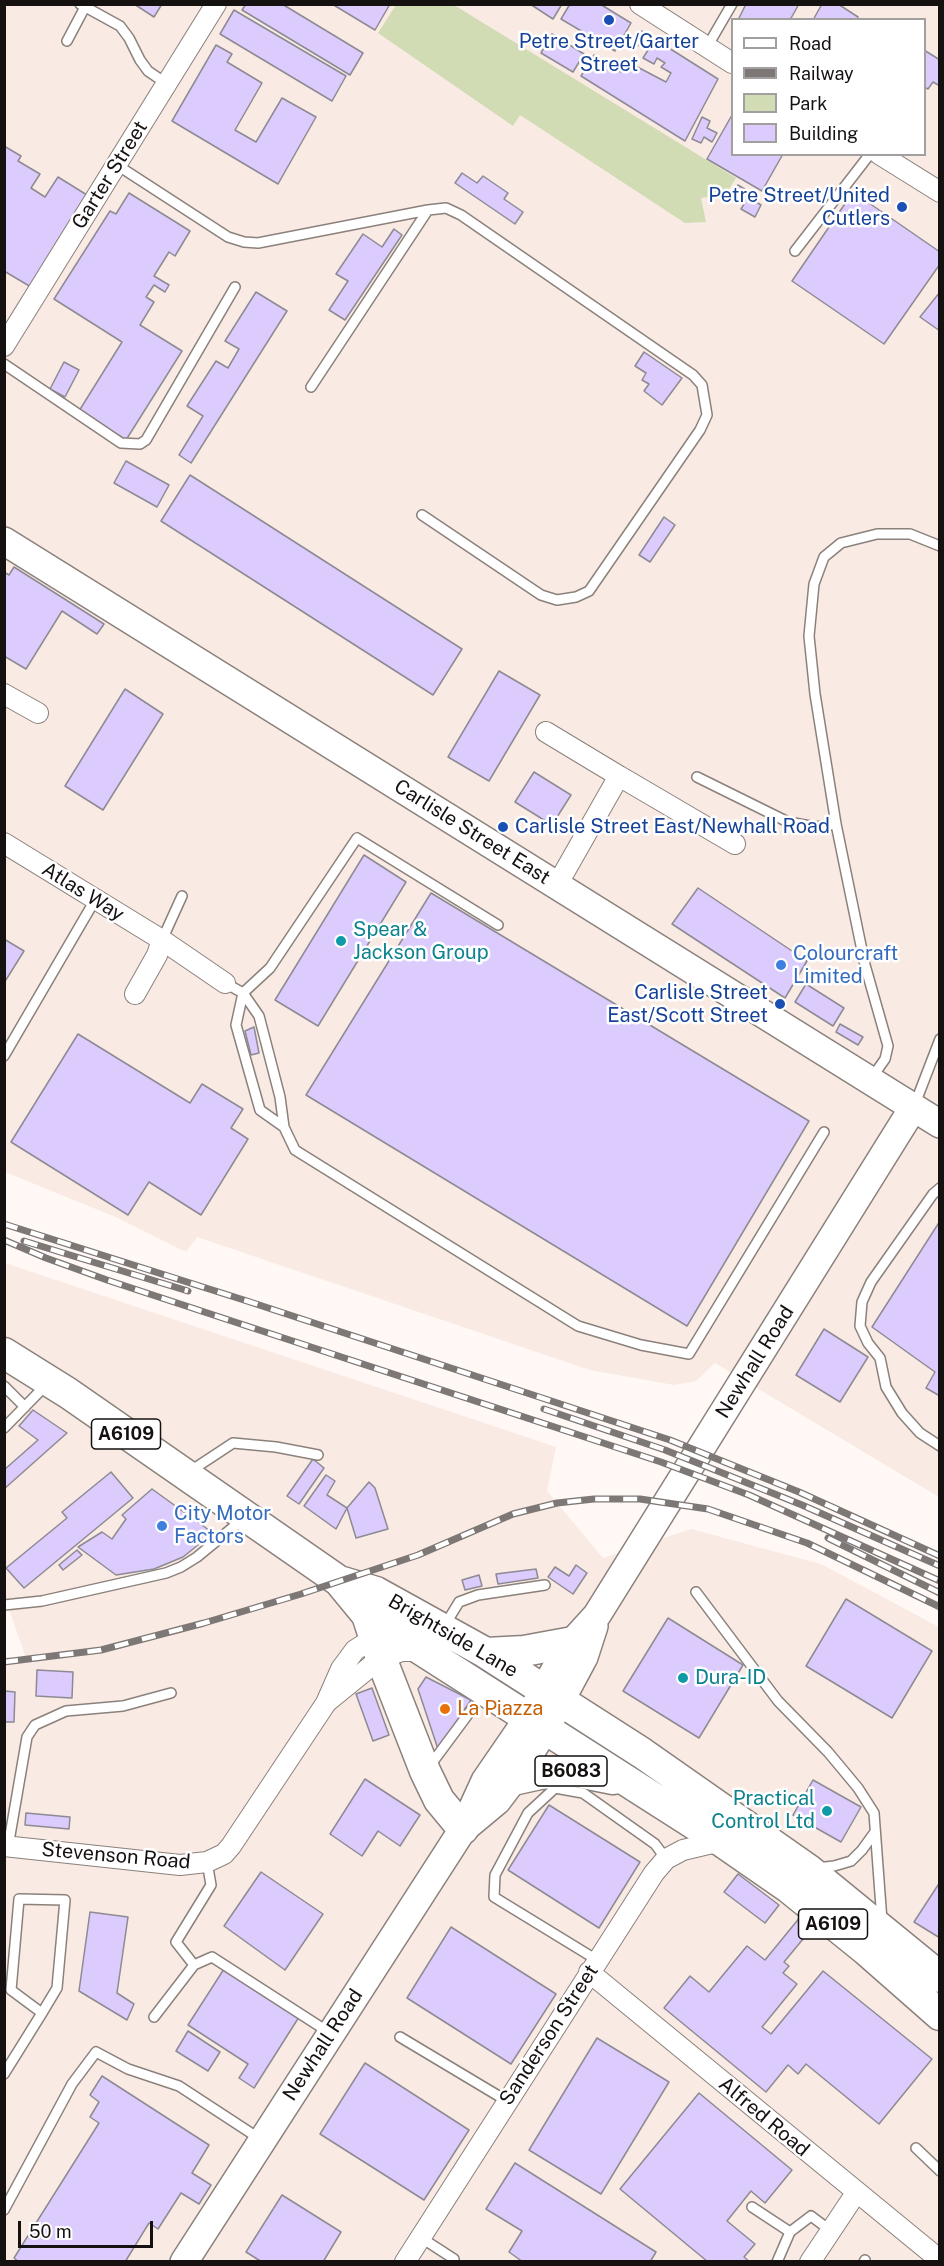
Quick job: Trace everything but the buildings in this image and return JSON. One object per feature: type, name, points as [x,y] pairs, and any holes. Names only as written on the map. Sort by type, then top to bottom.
[{"type":"main road","name":"Carlisle Street East","points":[[4,541],[939,1124]]},
{"type":"main road","name":"Newhall Road","points":[[463,1829],[497,1801],[513,1780],[573,1642],[597,1615],[913,1108]]},
{"type":"main road","name":"Brightside Lane","points":[[4,1353],[50,1382],[339,1581],[376,1592],[486,1653],[642,1753],[809,1870],[939,1977]]},
{"type":"main road","name":"Brightside Lane","points":[[339,1581],[379,1636],[422,1651],[721,1841],[866,1950],[939,2015]]},
{"type":"main road","name":"Newhall Road","points":[[551,1695],[584,1657],[597,1615]]},
{"type":"main road","points":[[379,1636],[425,1771],[439,1800],[463,1829]]},
{"type":"main road","points":[[486,1653],[524,1651],[573,1642]]},
{"type":"main road","name":"Newhall Road","points":[[184,2262],[463,1829],[485,1781],[537,1723]]},
{"type":"main road","name":"B6083","points":[[513,1780],[540,1774],[573,1771],[627,1781]]},
{"type":"street","name":"Garter Street","points":[[4,346],[216,4]]},
{"type":"street","points":[[640,4],[731,62]]},
{"type":"street","points":[[882,156],[939,192]]},
{"type":"street","points":[[4,694],[38,713]]},
{"type":"street","points":[[546,732],[735,844]]},
{"type":"street","points":[[557,885],[619,776]]},
{"type":"street","name":"Atlas Way","points":[[4,843],[162,940],[225,982]]},
{"type":"street","points":[[135,994],[157,955],[162,940]]},
{"type":"street","name":"Stevenson Road","points":[[6,1847],[180,1864],[207,1862],[224,1854],[326,1703],[379,1636],[436,1626]]},
{"type":"street","points":[[660,1866],[683,1850],[721,1841]]},
{"type":"street","name":"Sanderson Street","points":[[405,2262],[593,1966],[660,1866]]},
{"type":"street","name":"Alfred Road","points":[[593,1966],[856,2193],[939,2260]]},
{"type":"street","points":[[810,2262],[856,2193]]},
{"type":"lane","points":[[707,47],[732,4]]},
{"type":"lane","points":[[67,41],[82,6],[120,26],[144,66],[167,84]]},
{"type":"lane","points":[[795,251],[868,156]]},
{"type":"lane","points":[[117,165],[228,237],[244,242],[258,243],[446,208],[461,215],[693,375],[702,385],[706,415],[700,430],[589,591],[576,597],[557,600],[541,595],[422,515]]},
{"type":"lane","points":[[311,387],[428,210]]},
{"type":"lane","points":[[4,364],[121,443],[140,444],[146,440],[234,287]]},
{"type":"lane","points":[[870,1081],[885,1059],[888,1046],[865,964],[836,824],[815,694],[809,636],[814,585],[824,557],[841,543],[877,534],[910,534],[939,546]]},
{"type":"lane","points":[[697,777],[788,822],[816,827],[836,824]]},
{"type":"lane","points":[[284,1127],[260,1110],[236,1024],[243,993],[270,968],[357,838],[498,925]]},
{"type":"lane","points":[[162,940],[182,896]]},
{"type":"lane","points":[[4,1056],[95,900]]},
{"type":"lane","points":[[225,982],[243,993],[260,1016],[280,1097],[284,1127],[295,1150],[578,1326],[641,1345],[689,1354],[824,1132]]},
{"type":"lane","points":[[913,1108],[939,1039]]},
{"type":"lane","points":[[939,1188],[871,1282],[862,1302],[860,1326],[868,1343],[880,1358],[886,1387],[902,1413],[920,1433],[939,1446]]},
{"type":"lane","points":[[4,1428],[50,1382]]},
{"type":"lane","points":[[4,1386],[25,1407]]},
{"type":"lane","points":[[184,1474],[233,1443],[276,1447],[318,1455]]},
{"type":"lane","points":[[6,1605],[42,1601],[166,1573],[197,1557],[245,1517]]},
{"type":"lane","points":[[436,1626],[459,1602],[478,1595],[545,1585]]},
{"type":"lane","points":[[696,1592],[778,1701],[828,1752],[858,1788],[874,1813],[883,1931]]},
{"type":"lane","points":[[6,1847],[27,1737],[35,1725],[66,1712],[123,1706],[171,1693]]},
{"type":"lane","points":[[425,1771],[472,1709]]},
{"type":"lane","points":[[593,1966],[494,1896],[495,1875],[528,1813],[555,1788],[583,1792],[655,1844],[660,1866]]},
{"type":"lane","points":[[809,1870],[851,1861],[875,1832]]},
{"type":"lane","points":[[194,1965],[176,1942],[211,1885],[207,1862]]},
{"type":"lane","points":[[4,2074],[42,2013],[57,1988],[65,1900],[19,1899],[11,1990],[42,2013]]},
{"type":"lane","points":[[154,2017],[194,1965],[212,1957],[330,2033]]},
{"type":"lane","points":[[400,2037],[507,2101]]},
{"type":"lane","points":[[4,2210],[72,2085],[96,2052],[128,2069],[179,2086],[262,2140]]},
{"type":"lane","points":[[916,2148],[939,2171]]},
{"type":"lane","points":[[752,2207],[790,2232]]},
{"type":"lane","points":[[777,2262],[790,2232],[811,2216],[831,2231]]},
{"type":"lane","points":[[420,2237],[454,2259]]},
{"type":"shaded area","points":[[4,5],[939,5],[939,1497],[715,1363],[696,1381],[674,1385],[590,1370],[197,1237],[186,1252],[118,1218],[5,1172]]},
{"type":"shaded area","points":[[5,1263],[556,1447],[547,1491],[603,1558],[691,1529],[821,1564],[939,1627],[939,2261],[5,2261],[4,1657],[26,1658],[4,1595]]},
{"type":"green space","points":[[396,5],[454,5],[736,178],[726,194],[701,198],[706,222],[685,223],[520,115],[513,126],[378,33]]},
{"type":"railway","points":[[4,1224],[670,1440],[799,1492],[940,1556]]},
{"type":"railway","points":[[4,1240],[107,1280],[661,1462],[749,1495],[940,1581]]},
{"type":"railway","points":[[24,1241],[188,1291]]},
{"type":"railway","points":[[544,1409],[665,1450],[802,1505],[940,1566]]},
{"type":"railway","points":[[4,1662],[101,1650],[204,1623],[418,1555],[513,1514],[557,1503],[594,1499],[640,1499],[708,1509],[807,1543],[940,1607]]},
{"type":"railway","points":[[828,1538],[940,1593]]},
{"type":"place","name":"Petre Street/Garter Street","points":[[609,20]]},
{"type":"place","name":"Petre Street/United Cutlers","points":[[902,207]]},
{"type":"place","name":"Carlisle Street East/Newhall Road","points":[[503,827]]},
{"type":"place","name":"Spear & Jackson Group","points":[[341,941]]},
{"type":"place","name":"Colourcraft Limited","points":[[781,965]]},
{"type":"place","name":"Carlisle Street East/Scott Street","points":[[780,1004]]},
{"type":"place","name":"City Motor Factors","points":[[162,1526]]},
{"type":"place","name":"Dura-ID","points":[[683,1678]]},
{"type":"place","name":"La Piazza","points":[[445,1709]]},
{"type":"place","name":"Practical Control Ltd","points":[[827,1811]]}]
